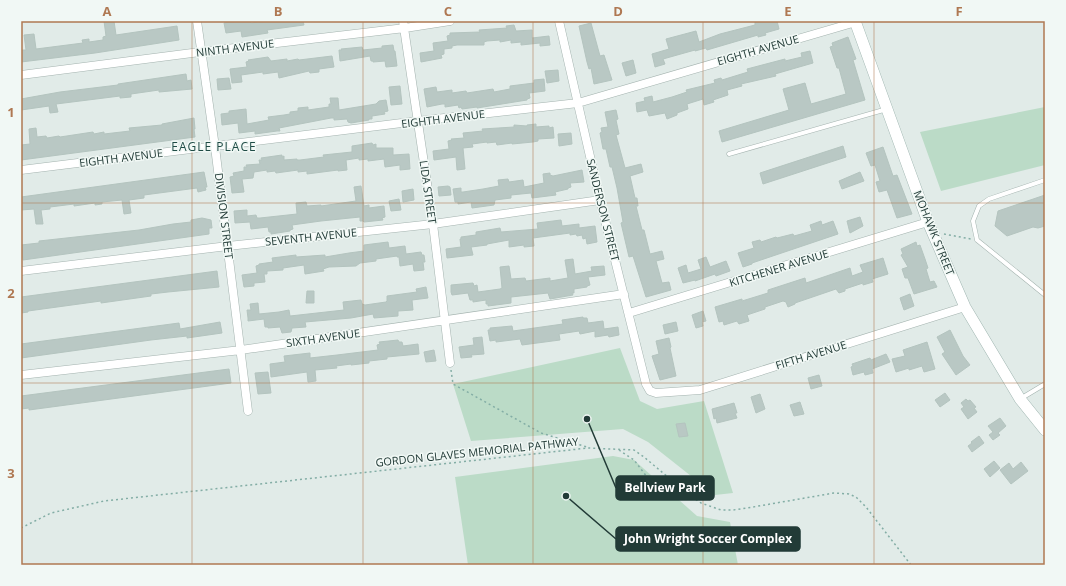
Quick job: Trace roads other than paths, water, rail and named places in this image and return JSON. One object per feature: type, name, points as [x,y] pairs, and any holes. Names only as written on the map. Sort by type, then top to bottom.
[{"type":"street","name":"DIVISION STREET","points":[[197,21],[200,52],[215,147],[228,246],[248,411]]},
{"type":"street","name":"NINTH AVENUE","points":[[21,76],[404,25],[450,21]]},
{"type":"street","name":"SANDERSON STREET","points":[[559,21],[600,200],[646,384],[650,391],[656,393]]},
{"type":"street","name":"EIGHTH AVENUE","points":[[21,170],[418,121],[578,104],[855,21]]},
{"type":"street","name":"MOHAWK STREET","points":[[855,21],[930,227],[965,307],[1020,399],[1045,430]]},
{"type":"street","name":"LIDA STREET","points":[[404,25],[433,224],[446,320],[450,363]]},
{"type":"street","name":"SEVENTH AVENUE","points":[[21,271],[228,246],[433,224],[600,200]]},
{"type":"street","name":"KITCHENER AVENUE","points":[[629,313],[930,227]]},
{"type":"street","name":"SIXTH AVENUE","points":[[21,375],[240,350],[624,294]]},
{"type":"street","name":"FIFTH AVENUE","points":[[656,393],[700,390],[965,307]]},
{"type":"lane","points":[[729,154],[887,109]]},
{"type":"lane","points":[[1045,180],[989,199],[978,206],[972,221],[977,240],[1045,295]]},
{"type":"lane","points":[[1020,399],[1045,384]]},
{"type":"place","name":"Bellview Park","points":[[587,419]]},
{"type":"place","name":"John Wright Soccer Complex","points":[[566,496]]},
{"type":"district","name":"EAGLE PLACE","points":[[214,147]]}]
